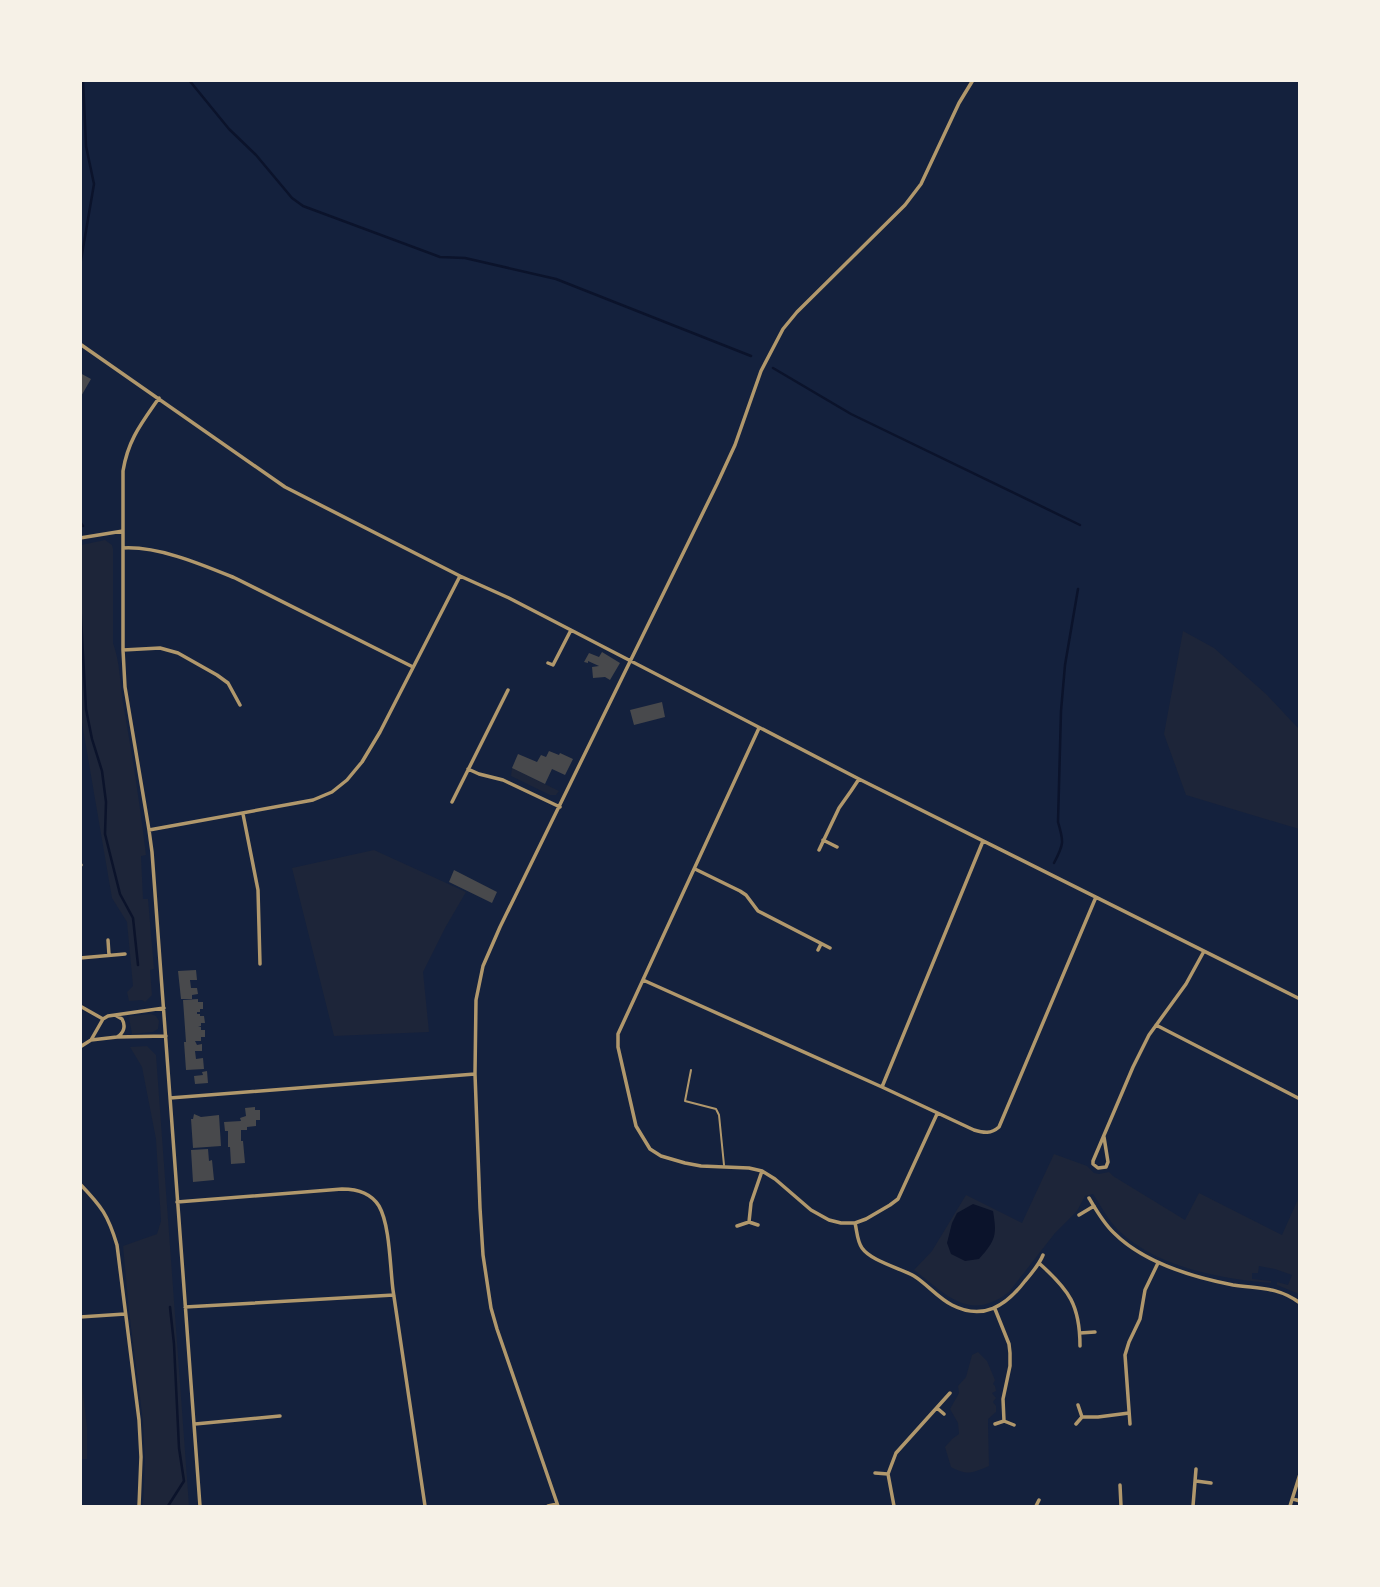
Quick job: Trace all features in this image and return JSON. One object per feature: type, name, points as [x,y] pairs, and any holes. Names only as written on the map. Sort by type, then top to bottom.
[{"type":"street","points":[[548,1507],[558,1505],[497,1329],[484,1262],[475,1074],[476,1000],[484,967],[500,927],[735,445],[761,371],[783,329],[905,205],[920,184],[973,80]]},
{"type":"street","points":[[80,344],[285,488],[509,598],[859,779],[1300,999]]},
{"type":"street","points":[[159,398],[131,441],[123,471],[123,650],[125,687],[149,830],[200,1507]]},
{"type":"street","points":[[80,538],[123,531]]},
{"type":"street","points":[[123,548],[150,551],[235,578],[413,667]]},
{"type":"street","points":[[149,830],[313,800],[332,792],[347,780],[362,762],[380,732],[460,576]]},
{"type":"street","points":[[548,663],[553,666],[571,630]]},
{"type":"street","points":[[123,650],[160,648],[178,653],[228,683],[240,705]]},
{"type":"street","points":[[452,802],[509,690]]},
{"type":"street","points":[[759,728],[618,1034],[618,1047],[636,1126],[650,1149],[661,1156],[685,1163],[762,1171],[775,1178],[811,1210],[829,1220],[855,1223],[876,1214],[898,1199],[937,1114]]},
{"type":"street","points":[[468,769],[503,780],[560,807]]},
{"type":"street","points":[[819,850],[839,808],[859,779]]},
{"type":"street","points":[[243,814],[258,890],[260,964]]},
{"type":"street","points":[[823,840],[837,847]]},
{"type":"street","points":[[882,1087],[983,841]]},
{"type":"street","points":[[694,869],[740,891],[758,911],[830,948]]},
{"type":"street","points":[[643,980],[983,1133],[999,1126],[1096,897]]},
{"type":"street","points":[[108,940],[109,955]]},
{"type":"street","points":[[818,950],[821,944]]},
{"type":"street","points":[[1104,1137],[1108,1162],[1106,1167],[1098,1168],[1093,1161],[1133,1067],[1156,1025],[1186,984],[1203,952]]},
{"type":"street","points":[[80,958],[125,954]]},
{"type":"street","points":[[80,1006],[103,1022]]},
{"type":"street","points":[[80,1047],[91,1040],[112,1014],[163,1008]]},
{"type":"street","points":[[112,1014],[120,1017],[124,1023],[123,1031],[117,1037]]},
{"type":"street","points":[[103,1022],[103,1032],[111,1038]]},
{"type":"street","points":[[1156,1025],[1300,1099]]},
{"type":"street","points":[[91,1040],[166,1036]]},
{"type":"street","points":[[170,1098],[475,1074]]},
{"type":"street","points":[[749,1222],[751,1203],[762,1171]]},
{"type":"street","points":[[80,1184],[110,1222],[117,1245],[139,1420],[139,1507]]},
{"type":"street","points":[[177,1202],[342,1189],[363,1192],[374,1200],[384,1219],[425,1507]]},
{"type":"street","points":[[1089,1198],[1114,1233],[1158,1263],[1232,1285],[1276,1290],[1288,1294],[1300,1303]]},
{"type":"street","points":[[1079,1214],[1094,1206]]},
{"type":"street","points":[[737,1226],[749,1222],[758,1225]]},
{"type":"street","points":[[855,1223],[858,1241],[867,1254],[915,1276],[950,1304],[972,1311],[995,1309],[1004,1304],[1018,1291],[1043,1255]]},
{"type":"street","points":[[1039,1263],[1059,1281],[1069,1295],[1078,1317],[1080,1346]]},
{"type":"street","points":[[1130,1424],[1125,1355],[1140,1319],[1145,1290],[1158,1263]]},
{"type":"street","points":[[185,1307],[394,1295]]},
{"type":"street","points":[[995,1309],[1010,1353],[1003,1399],[1004,1420]]},
{"type":"street","points":[[80,1317],[125,1314]]},
{"type":"street","points":[[1080,1333],[1095,1332]]},
{"type":"street","points":[[894,1507],[888,1474],[896,1453],[950,1393]]},
{"type":"street","points":[[1078,1405],[1082,1417]]},
{"type":"street","points":[[937,1408],[944,1414]]},
{"type":"street","points":[[1076,1424],[1082,1417],[1129,1413]]},
{"type":"street","points":[[194,1424],[280,1416]]},
{"type":"street","points":[[995,1424],[1004,1420]]},
{"type":"street","points":[[1004,1420],[1014,1425]]},
{"type":"street","points":[[1193,1507],[1196,1469]]},
{"type":"street","points":[[875,1473],[888,1474]]},
{"type":"street","points":[[1290,1507],[1300,1474]]},
{"type":"street","points":[[1196,1481],[1211,1483]]},
{"type":"street","points":[[1120,1485],[1121,1507]]},
{"type":"street","points":[[1293,1499],[1300,1502]]},
{"type":"street","points":[[1036,1507],[1039,1500]]},
{"type":"lane","points":[[691,1070],[685,1101],[716,1109],[719,1115],[724,1167]]},
{"type":"shaded area","points":[[105,540],[113,549],[113,643],[146,855],[141,856],[143,899],[148,899],[154,969],[150,970],[152,995],[145,1002],[129,1001],[127,992],[133,986],[127,922],[112,898],[81,717],[81,545]]},
{"type":"shaded area","points":[[1183,631],[1214,648],[1266,694],[1299,729],[1299,829],[1186,795],[1164,734]]},
{"type":"shaded area","points":[[512,768],[559,791],[556,795],[550,795],[511,776]]},
{"type":"shaded area","points":[[374,850],[466,892],[423,972],[429,1032],[334,1036],[292,868]]},
{"type":"shaded area","points":[[151,1014],[159,1021],[158,1029],[132,1034],[130,1016]]},
{"type":"shaded area","points":[[147,1046],[156,1055],[189,1506],[143,1506],[143,1421],[123,1246],[157,1234],[161,1221],[156,1139],[142,1067],[130,1047]]},
{"type":"shaded area","points":[[1054,1154],[1087,1166],[1094,1173],[1109,1172],[1185,1220],[1199,1193],[1282,1235],[1299,1197],[1299,1294],[1277,1285],[1277,1282],[1288,1285],[1292,1275],[1275,1269],[1259,1266],[1258,1273],[1252,1273],[1252,1279],[1271,1283],[1251,1281],[1190,1269],[1151,1253],[1118,1230],[1093,1194],[1085,1196],[1077,1211],[1055,1233],[1009,1292],[995,1301],[982,1305],[958,1302],[914,1270],[932,1251],[966,1195],[1022,1223]]},
{"type":"shaded area","points":[[973,1204],[993,1211],[995,1232],[992,1242],[979,1259],[965,1261],[951,1254],[947,1243],[957,1213]]},
{"type":"shaded area","points":[[978,1352],[987,1361],[995,1380],[993,1384],[996,1391],[992,1393],[996,1398],[993,1402],[996,1412],[988,1419],[989,1466],[974,1472],[962,1472],[951,1467],[945,1447],[959,1434],[958,1423],[950,1409],[959,1393],[958,1386],[966,1377],[972,1355]]},
{"type":"shaded area","points":[[80,1366],[87,1427],[87,1459],[81,1459]]},
{"type":"building","points":[[80,373],[91,379],[80,398]]},
{"type":"building","points":[[602,652],[620,663],[610,680],[605,677],[593,678],[592,667],[599,666],[584,662],[589,653],[599,657]]},
{"type":"building","points":[[662,702],[665,717],[634,725],[630,710]]},
{"type":"building","points":[[549,751],[573,759],[565,775],[552,769],[545,784],[512,768],[518,754],[537,762],[541,755],[546,757]]},
{"type":"building","points":[[454,870],[497,892],[492,903],[449,882]]},
{"type":"building","points":[[196,970],[197,980],[190,980],[191,988],[197,988],[198,994],[192,995],[192,999],[181,999],[178,971]]},
{"type":"building","points":[[198,999],[198,1002],[203,1002],[203,1009],[197,1014],[204,1016],[205,1023],[198,1027],[205,1030],[205,1037],[201,1037],[201,1041],[195,1041],[197,1045],[202,1044],[202,1051],[195,1051],[196,1059],[203,1058],[204,1069],[186,1070],[183,1000]]},
{"type":"building","points":[[207,1071],[208,1083],[195,1084],[194,1076],[203,1075],[202,1072]]},
{"type":"building","points":[[255,1107],[255,1110],[260,1110],[260,1120],[256,1120],[256,1126],[241,1130],[245,1163],[231,1164],[228,1131],[225,1131],[224,1122],[241,1121],[240,1118],[246,1116],[245,1108]]},
{"type":"building","points":[[194,1114],[201,1117],[219,1115],[221,1146],[193,1148],[191,1119]]},
{"type":"building","points":[[208,1149],[214,1180],[193,1182],[191,1150]]},
{"type":"waterway","points":[[80,266],[94,184],[86,146],[83,80]]},
{"type":"waterway","points":[[189,80],[229,129],[256,155],[292,198],[303,206],[440,257],[465,258],[556,279],[751,356]]},
{"type":"waterway","points":[[773,368],[851,414],[1080,525]]},
{"type":"waterway","points":[[80,522],[83,526]]},
{"type":"waterway","points":[[1054,863],[1062,843],[1058,822],[1065,665],[1078,589]]},
{"type":"waterway","points":[[80,600],[86,709],[102,771],[106,802],[105,834],[120,894],[133,918],[138,965]]},
{"type":"waterway","points":[[168,1506],[184,1481],[179,1448],[170,1307]]}]
